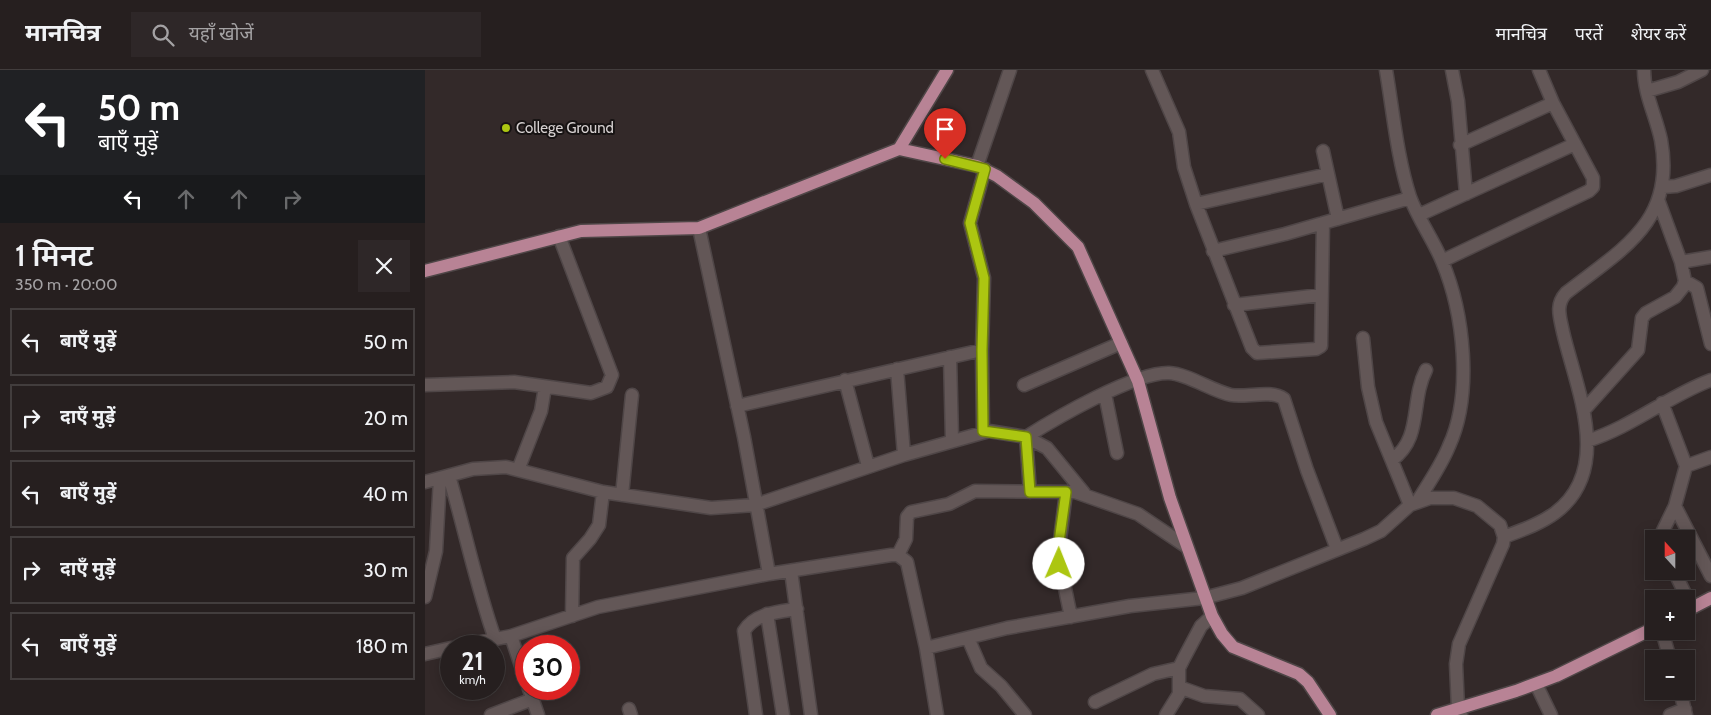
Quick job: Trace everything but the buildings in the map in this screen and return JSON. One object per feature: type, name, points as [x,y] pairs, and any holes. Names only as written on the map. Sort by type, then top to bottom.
[{"type":"main road","points":[[899,149],[947,70]]},
{"type":"main road","points":[[425,271],[581,231],[699,228],[899,149],[981,168],[1034,203],[1078,247],[1138,381],[1170,498],[1204,598],[1222,634],[1233,647],[1299,674],[1312,688],[1330,715]]},
{"type":"main road","points":[[1695,606],[1711,598]]},
{"type":"main road","points":[[1438,715],[1460,711],[1536,684],[1645,632]]},
{"type":"street","points":[[983,431],[982,350],[984,278],[970,223],[981,168],[1010,70]]},
{"type":"street","points":[[1152,70],[1179,132],[1184,167],[1213,251],[1252,348],[1257,353],[1315,349],[1320,347],[1322,343],[1323,223]]},
{"type":"street","points":[[1386,70],[1405,179],[1419,216],[1442,260],[1459,317],[1463,350],[1460,404],[1455,430],[1449,447],[1414,504]]},
{"type":"street","points":[[1452,70],[1458,101],[1460,145],[1466,194]]},
{"type":"street","points":[[1442,260],[1589,191],[1593,186],[1593,178],[1553,103],[1539,70]]},
{"type":"street","points":[[1504,537],[1541,522],[1563,506],[1577,488],[1584,473],[1587,440],[1584,410],[1569,356],[1559,304],[1566,293],[1634,239],[1659,202],[1663,187],[1664,160],[1662,145],[1647,91],[1644,70]]},
{"type":"street","points":[[1647,91],[1678,82],[1702,70]]},
{"type":"street","points":[[1460,145],[1553,103]]},
{"type":"street","points":[[1419,216],[1575,144]]},
{"type":"street","points":[[1323,151],[1338,218]]},
{"type":"street","points":[[1196,204],[1328,174]]},
{"type":"street","points":[[1663,187],[1676,186],[1711,175]]},
{"type":"street","points":[[1213,251],[1411,198]]},
{"type":"street","points":[[1584,410],[1638,350],[1642,318],[1646,313],[1675,297],[1685,281],[1681,262],[1659,202]]},
{"type":"street","points":[[699,228],[737,406],[769,574]]},
{"type":"street","points":[[425,385],[514,382],[591,393],[607,387],[612,375],[559,236]]},
{"type":"street","points":[[1681,262],[1711,257]]},
{"type":"street","points":[[1685,281],[1697,288],[1711,344]]},
{"type":"street","points":[[1234,305],[1321,295]]},
{"type":"street","points":[[1363,338],[1370,398],[1376,422],[1414,504]]},
{"type":"street","points":[[1024,385],[1121,343]]},
{"type":"street","points":[[737,406],[982,350]]},
{"type":"street","points":[[951,357],[952,439]]},
{"type":"street","points":[[897,369],[904,455]]},
{"type":"street","points":[[1392,460],[1407,446],[1415,420],[1419,383],[1426,370]]},
{"type":"street","points":[[1026,437],[1061,416],[1105,394],[1138,381],[1171,373],[1211,389],[1233,395],[1276,395],[1284,399],[1307,470],[1337,549]]},
{"type":"street","points":[[845,380],[868,466]]},
{"type":"street","points":[[1587,440],[1614,432],[1662,403],[1711,380]]},
{"type":"street","points":[[518,470],[541,411],[545,387]]},
{"type":"street","points":[[1105,394],[1117,453]]},
{"type":"street","points":[[623,495],[632,395]]},
{"type":"street","points":[[1662,403],[1686,466],[1675,506],[1663,530]]},
{"type":"street","points":[[425,482],[488,466],[518,470],[603,492],[711,508],[755,505],[868,466],[983,431],[1026,437],[1047,448],[1084,494]]},
{"type":"street","points":[[1026,437],[1030,492]]},
{"type":"street","points":[[1686,466],[1711,457]]},
{"type":"street","points":[[425,597],[436,551],[444,477]]},
{"type":"street","points":[[444,477],[465,530],[479,591],[494,635]]},
{"type":"street","points":[[898,555],[905,539],[907,517],[911,512],[949,504],[975,491],[1066,492],[1084,494],[1138,514],[1187,547]]},
{"type":"street","points":[[572,616],[573,558],[590,539],[599,525],[603,492]]},
{"type":"street","points":[[1066,492],[1058,556],[1071,617]]},
{"type":"street","points":[[926,648],[1007,628],[1130,606],[1204,598],[1242,588],[1381,531],[1414,504],[1430,498],[1454,498],[1477,506],[1496,519],[1504,537],[1487,584],[1459,644],[1457,664],[1460,711]]},
{"type":"street","points":[[1675,506],[1711,576]]},
{"type":"street","points":[[505,637],[597,607],[769,574],[898,555],[907,562],[910,571],[926,648],[937,715]]},
{"type":"street","points":[[791,571],[811,715]]},
{"type":"street","points":[[756,715],[744,631],[751,622],[767,614],[797,609]]},
{"type":"street","points":[[767,614],[783,715]]},
{"type":"street","points":[[1167,715],[1179,694],[1179,668],[1201,626],[1212,616]]},
{"type":"street","points":[[511,636],[515,648]]},
{"type":"street","points":[[968,638],[981,668],[1001,686],[1025,715]]},
{"type":"street","points":[[425,654],[440,651]]},
{"type":"street","points":[[1095,702],[1153,674],[1179,668]]},
{"type":"street","points":[[1536,684],[1551,715]]},
{"type":"street","points":[[1179,687],[1204,696],[1240,699],[1258,715]]},
{"type":"street","points":[[491,715],[520,700]]},
{"type":"street","points":[[533,700],[538,715]]},
{"type":"street","points":[[1670,715],[1686,712]]},
{"type":"place","name":"College Ground","points":[[506,128]]},
{"type":"route","points":[[945,159],[985,169],[970,223],[972,237],[983,271],[985,292],[982,350],[983,431],[1026,437],[1030,492],[1066,492],[1058,549],[1059,564]]}]
